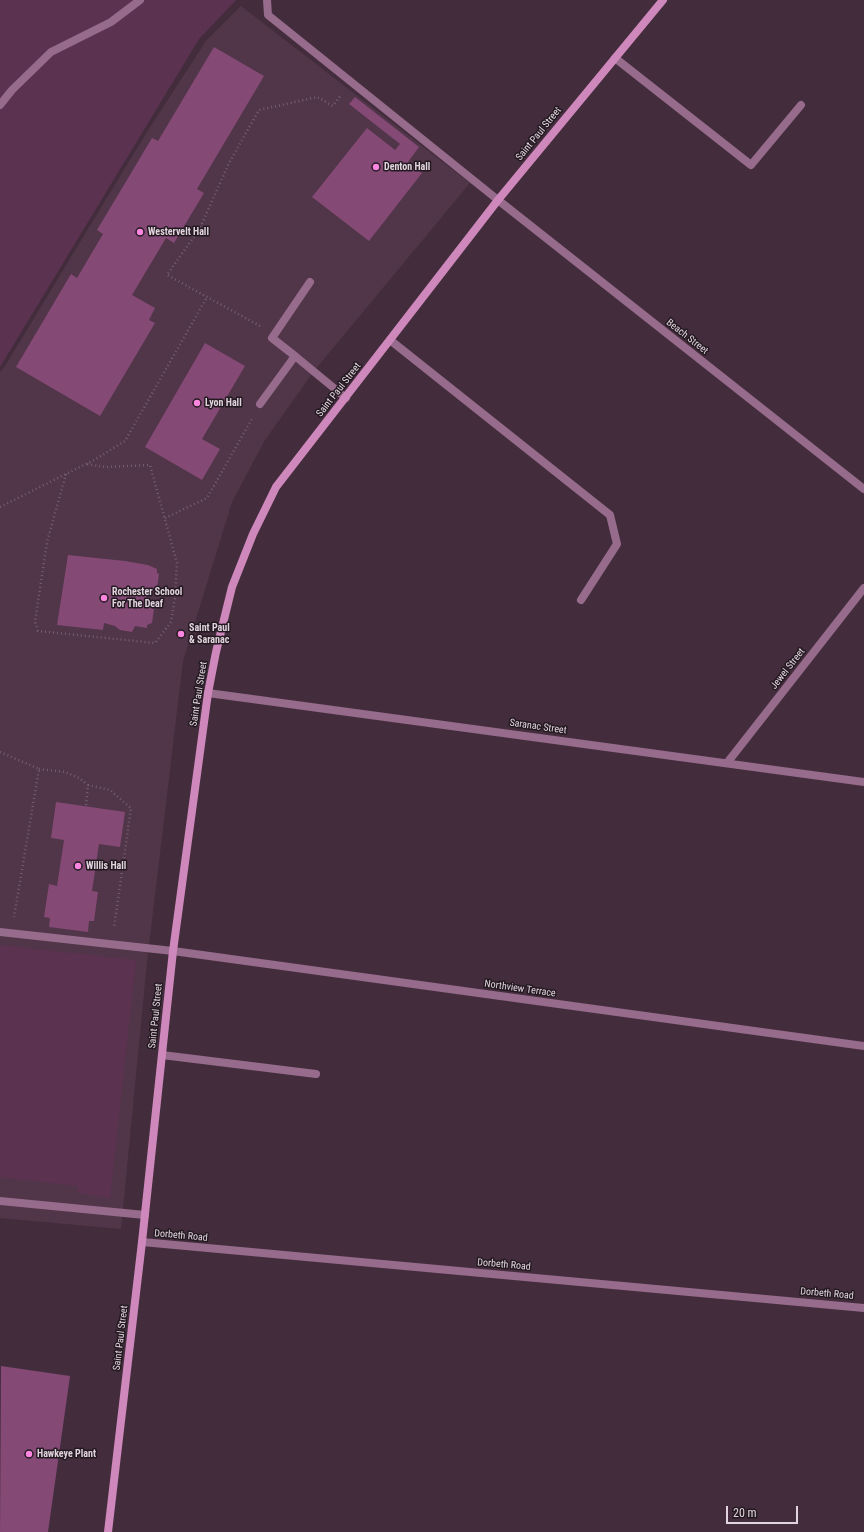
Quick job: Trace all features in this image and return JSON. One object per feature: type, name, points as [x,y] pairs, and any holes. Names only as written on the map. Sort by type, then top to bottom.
[{"type":"main road","name":"Saint Paul Street","points":[[108,1532],[142,1242],[173,951],[208,693],[216,652],[232,587],[253,534],[276,487],[498,200],[663,0]]},
{"type":"street","points":[[0,105],[12,90],[51,52],[111,22],[140,0]]},
{"type":"street","name":"Beach Street","points":[[267,0],[268,15],[498,200],[864,489]]},
{"type":"street","points":[[615,58],[751,165],[801,105]]},
{"type":"street","points":[[310,282],[272,338],[346,398]]},
{"type":"street","points":[[390,340],[610,515],[617,544],[581,600]]},
{"type":"street","points":[[260,404],[295,356]]},
{"type":"street","name":"Jewel Street","points":[[727,763],[864,588]]},
{"type":"street","name":"Saranac Street","points":[[208,693],[864,782]]},
{"type":"street","name":"Northview Terrace","points":[[0,932],[173,951],[864,1046]]},
{"type":"street","points":[[162,1055],[316,1074]]},
{"type":"street","points":[[0,1201],[145,1215]]},
{"type":"street","name":"Dorbeth Road","points":[[142,1242],[864,1308]]},
{"type":"path","points":[[274,334],[167,276],[200,228],[230,163],[259,110],[317,97],[333,106],[351,82]]},
{"type":"path","points":[[0,507],[86,464],[125,441],[207,297]]},
{"type":"path","points":[[165,518],[207,498],[260,404]]},
{"type":"path","points":[[66,474],[47,542],[35,622],[38,631],[155,643],[170,622],[175,598],[177,563],[150,465],[106,467],[86,464]]},
{"type":"path","points":[[0,752],[39,769],[65,772],[79,778],[88,785],[110,790],[131,808],[112,944]]},
{"type":"path","points":[[11,934],[39,769]]},
{"type":"path","points":[[86,806],[88,785]]},
{"type":"shaded area","points":[[0,0],[236,0],[199,39],[0,367]]},
{"type":"shaded area","name":"Rochester School For The Deaf","points":[[241,6],[470,183],[314,371],[265,440],[232,502],[183,661],[147,962],[121,1229],[0,1218],[0,372],[145,135],[206,41]]},
{"type":"shaded area","points":[[0,945],[136,960],[110,1198],[78,1193],[77,1186],[0,1177]]},
{"type":"building","name":"Westervelt Hall","points":[[214,47],[264,76],[197,189],[204,193],[174,243],[166,238],[132,295],[155,308],[149,320],[155,323],[100,416],[16,367],[71,274],[77,278],[103,234],[97,230],[152,138],[158,141]]},
{"type":"building","name":"Denton Hall","points":[[355,97],[419,147],[408,162],[422,173],[369,241],[312,197],[367,128],[395,150],[400,144],[349,104]]},
{"type":"building","name":"Lyon Hall","points":[[205,343],[245,366],[202,439],[220,449],[202,480],[145,447]]},
{"type":"building","name":"Rochester School For The Deaf","points":[[68,555],[125,561],[148,565],[157,569],[157,573],[159,574],[157,589],[154,589],[154,592],[148,591],[146,604],[151,605],[151,608],[154,609],[152,623],[147,625],[147,628],[135,626],[132,632],[120,630],[115,626],[104,623],[103,630],[57,625]]},
{"type":"building","name":"Willis Hall","points":[[56,802],[125,812],[120,847],[99,844],[92,891],[98,892],[94,921],[89,921],[88,932],[49,927],[50,918],[44,917],[49,884],[57,886],[64,840],[51,838]]},
{"type":"building","name":"Hawkeye Plant","points":[[1,1366],[70,1376],[48,1532],[0,1532]]},
{"type":"place","name":"Denton Hall","points":[[376,167]]},
{"type":"place","name":"Westervelt Hall","points":[[140,232]]},
{"type":"place","name":"Lyon Hall","points":[[197,403]]},
{"type":"place","name":"Rochester School For The Deaf","points":[[104,598]]},
{"type":"place","name":"Saint Paul & Saranac","points":[[181,634]]},
{"type":"place","name":"Willis Hall","points":[[78,866]]},
{"type":"place","name":"Hawkeye Plant","points":[[29,1454]]}]
